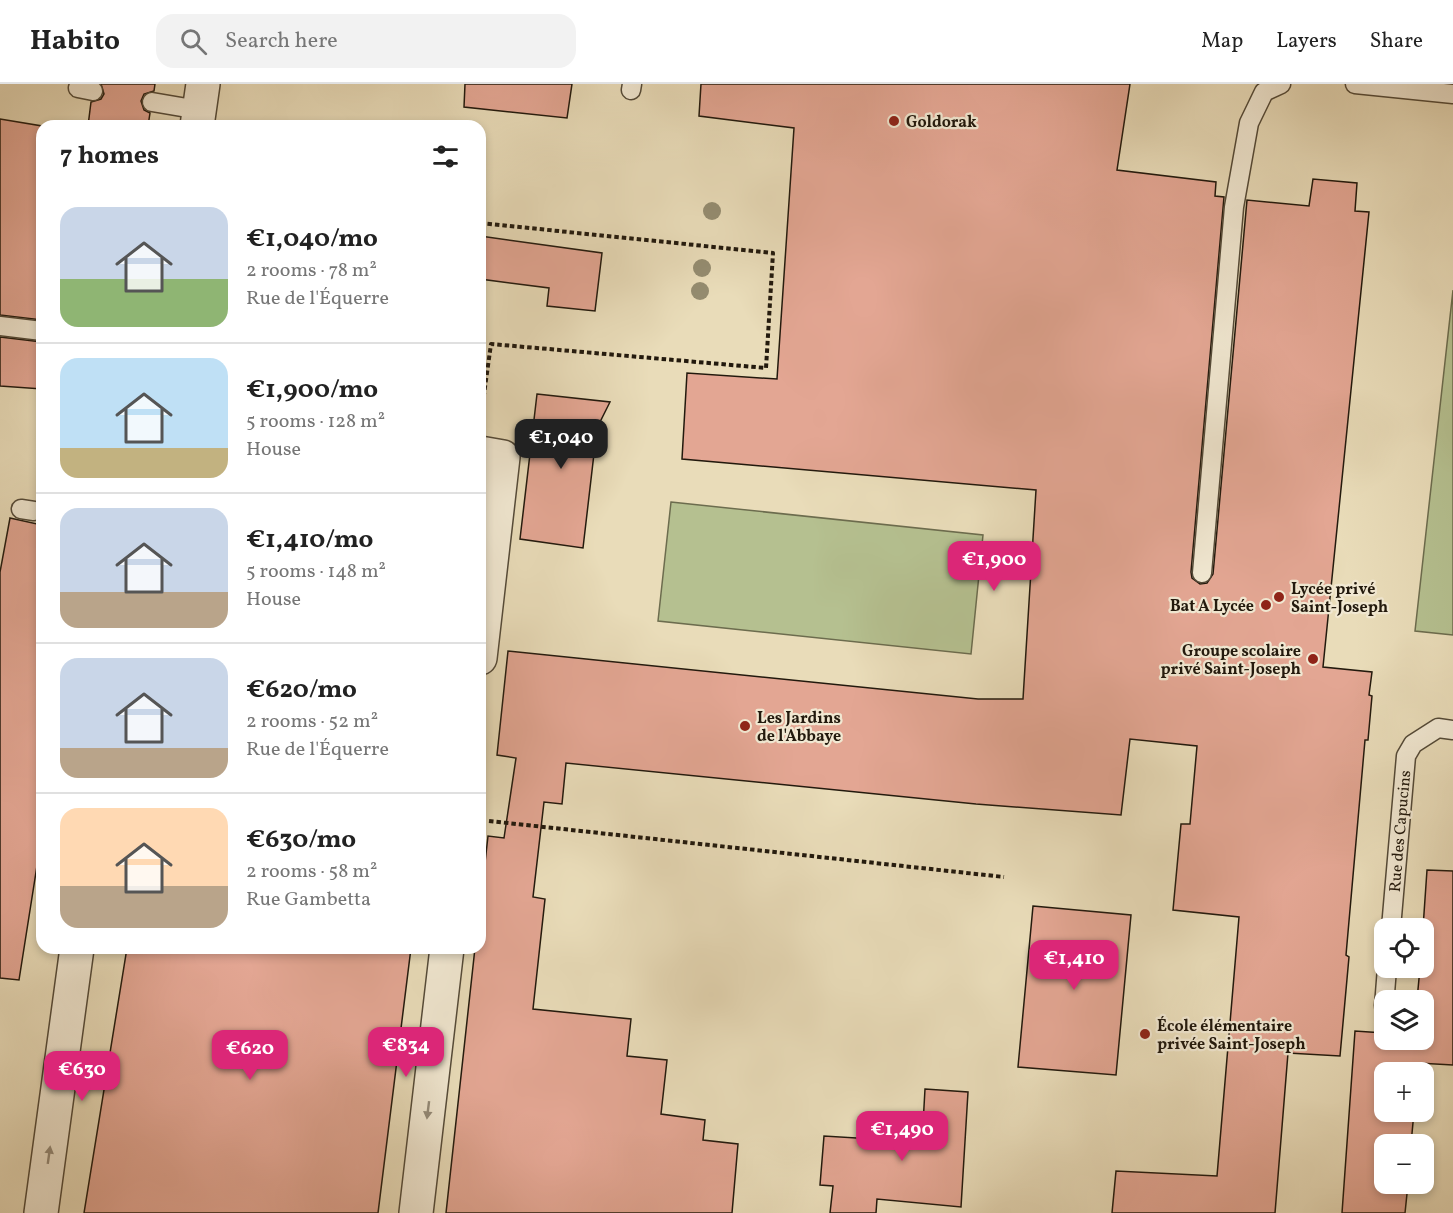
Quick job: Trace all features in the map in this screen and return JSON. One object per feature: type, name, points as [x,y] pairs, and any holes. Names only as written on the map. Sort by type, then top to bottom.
[{"type":"street","points":[[486,454],[503,457],[486,606]]},
{"type":"street","points":[[40,1213],[76,954]]},
{"type":"street","points":[[416,1213],[446,954]]},
{"type":"lane","points":[[1202,573],[1234,207],[1249,123],[1264,92],[1281,84]]},
{"type":"lane","points":[[1355,84],[1453,94]]},
{"type":"lane","points":[[152,102],[200,107]]},
{"type":"lane","points":[[0,326],[36,330]]},
{"type":"lane","name":"Rue des Capucins","points":[[1392,918],[1406,756],[1413,744],[1438,728],[1453,730]]},
{"type":"path","points":[[486,224],[773,253],[766,368],[491,344],[486,379]]},
{"type":"path","points":[[489,821],[1004,877]]},
{"type":"green space","points":[[1453,290],[1453,635],[1415,631]]},
{"type":"green space","points":[[671,502],[983,535],[971,654],[658,621]]},
{"type":"building","points":[[101,84],[155,84],[154,91],[144,94],[141,101],[144,110],[150,113],[149,120],[89,120],[91,102],[101,99],[104,94]]},
{"type":"building","points":[[465,84],[572,84],[567,118],[464,107]]},
{"type":"building","points":[[701,84],[1130,84],[1117,170],[1216,182],[1215,196],[1224,197],[1191,572],[1192,578],[1200,584],[1207,583],[1213,574],[1247,200],[1309,206],[1313,179],[1357,183],[1355,211],[1369,212],[1323,667],[1372,672],[1369,695],[1372,696],[1368,740],[1365,740],[1346,955],[1349,957],[1340,1056],[1288,1053],[1275,1213],[1112,1213],[1116,1171],[1217,1176],[1239,917],[1173,910],[1181,824],[1190,824],[1197,746],[1130,739],[1121,815],[976,804],[566,763],[562,804],[544,802],[533,897],[545,899],[533,1009],[631,1019],[627,1056],[667,1060],[661,1114],[705,1120],[703,1140],[738,1144],[732,1213],[446,1213],[474,954],[486,954],[488,836],[504,838],[516,758],[497,755],[508,651],[978,699],[1023,699],[1036,490],[682,459],[687,373],[777,379],[794,128],[699,116]]},
{"type":"building","points":[[0,119],[36,125],[36,319],[0,315]]},
{"type":"building","points":[[486,237],[602,253],[595,311],[547,306],[549,288],[486,280]]},
{"type":"building","points":[[0,337],[36,341],[36,389],[0,386]]},
{"type":"building","points":[[537,394],[610,402],[597,428],[583,548],[520,539]]},
{"type":"building","points":[[10,518],[36,524],[36,872],[19,980],[0,978],[0,572]]},
{"type":"building","points":[[1427,870],[1453,871],[1453,1065],[1434,1064],[1434,1062],[1374,1062],[1374,1122],[1413,1122],[1412,1134],[1374,1134],[1374,1194],[1407,1194],[1405,1213],[1342,1213],[1355,1031],[1374,1032],[1374,1050],[1434,1050],[1434,990],[1418,990],[1419,978],[1434,978],[1434,918],[1424,918]]},
{"type":"building","points":[[1033,906],[1131,915],[1116,1075],[1018,1067]]},
{"type":"building","points":[[126,954],[410,954],[378,1213],[84,1213]]},
{"type":"building","points":[[925,1089],[968,1092],[961,1207],[877,1199],[876,1213],[830,1213],[833,1186],[820,1185],[824,1136],[922,1142]]},
{"type":"place","name":"Goldorak","points":[[894,121]]},
{"type":"place","name":"Lycée privé Saint-Joseph","points":[[1279,597]]},
{"type":"place","name":"Bat A Lycée","points":[[1266,605]]},
{"type":"place","name":"Groupe scolaire privé Saint-Joseph","points":[[1313,659]]},
{"type":"place","name":"Les Jardins de l'Abbaye","points":[[745,726]]},
{"type":"place","name":"École élémentaire privée Saint-Joseph","points":[[1145,1034]]}]
